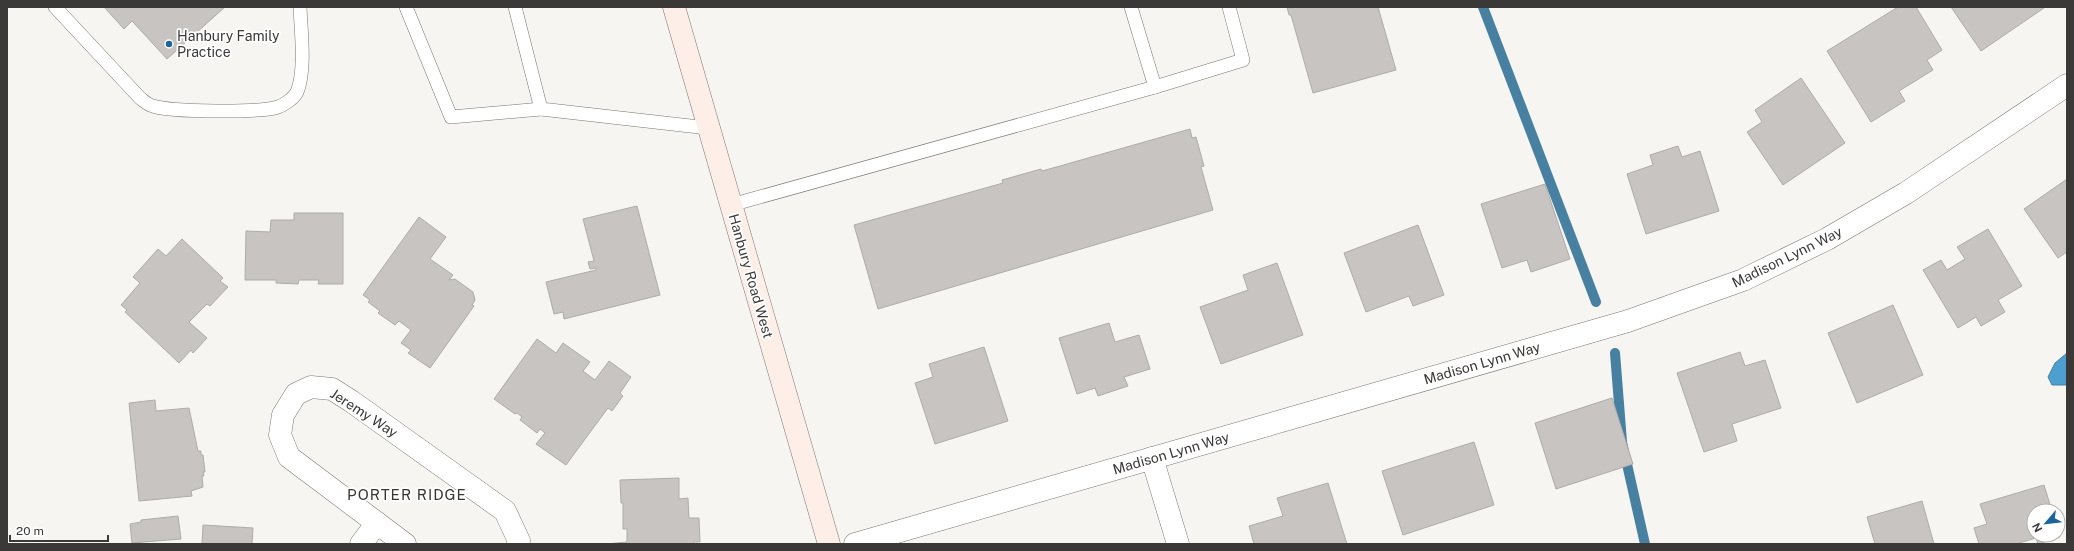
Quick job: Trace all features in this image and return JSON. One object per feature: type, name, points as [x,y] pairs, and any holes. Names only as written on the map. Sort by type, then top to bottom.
[{"type":"main road","name":"Hanbury Road West","points":[[674,7],[829,544]]},
{"type":"street","name":"Madison Lynn Way","points":[[855,544],[1628,321],[1743,280],[1827,239],[1906,193],[2067,85]]},
{"type":"street","name":"Jeremy Way","points":[[405,544],[289,457],[280,436],[283,416],[296,394],[311,387],[332,389],[351,401],[506,511],[519,541],[518,544]]},
{"type":"street","points":[[1152,458],[1178,544]]},
{"type":"street","points":[[361,544],[377,524]]},
{"type":"lane","points":[[55,7],[140,98],[151,106],[177,110],[250,110],[277,107],[296,93],[301,70],[302,42],[300,7]]},
{"type":"lane","points":[[406,7],[450,117],[541,109],[708,128]]},
{"type":"lane","points":[[515,7],[541,109]]},
{"type":"lane","points":[[1131,7],[1155,87]]},
{"type":"lane","points":[[731,205],[1155,87],[1243,60],[1229,7]]},
{"type":"water","points":[[2067,353],[2067,385],[2052,385],[2048,377],[2055,363]]},
{"type":"building","name":"Hanbury Family Practice","points":[[104,7],[225,7],[167,59],[132,21],[124,29]]},
{"type":"building","points":[[1287,7],[1378,7],[1396,70],[1313,93],[1291,15],[1289,15]]},
{"type":"building","points":[[1898,7],[1916,7],[1942,50],[1927,60],[1933,70],[1899,91],[1905,101],[1871,122],[1827,51]]},
{"type":"building","points":[[1951,7],[2043,7],[2044,8],[1981,51]]},
{"type":"building","points":[[1801,78],[1845,143],[1783,185],[1747,132],[1762,122],[1755,110]]},
{"type":"building","points":[[1190,129],[1192,138],[1196,137],[1204,166],[1201,167],[1213,210],[878,309],[854,225],[1003,183],[1002,180],[1041,169],[1042,171]]},
{"type":"building","points":[[1678,146],[1682,157],[1700,151],[1719,211],[1646,234],[1627,174],[1653,165],[1650,155]]},
{"type":"building","points":[[2067,179],[2067,252],[2058,258],[2024,209]]},
{"type":"building","points":[[1545,184],[1570,259],[1531,272],[1527,260],[1502,268],[1481,204]]},
{"type":"building","points":[[637,206],[660,295],[564,319],[563,312],[554,314],[546,282],[596,270],[596,268],[590,269],[588,262],[594,261],[583,219]]},
{"type":"building","points":[[294,213],[343,213],[343,284],[318,284],[319,280],[299,280],[298,284],[276,283],[276,280],[245,280],[246,231],[270,232],[271,220],[294,220]]},
{"type":"building","points":[[419,217],[446,237],[430,259],[453,275],[449,280],[455,279],[473,292],[475,300],[472,305],[474,306],[430,368],[408,353],[411,350],[401,343],[411,330],[399,321],[395,325],[378,313],[380,311],[368,302],[370,300],[363,295]]},
{"type":"building","points":[[1418,225],[1444,295],[1413,306],[1409,296],[1366,312],[1344,253]]},
{"type":"building","points":[[1988,229],[2022,286],[1998,300],[2005,312],[1981,326],[1976,317],[1958,328],[1923,270],[1941,260],[1947,270],[1965,259],[1957,247]]},
{"type":"building","points":[[182,239],[223,278],[220,281],[228,287],[210,306],[207,304],[189,322],[207,338],[193,353],[191,350],[179,363],[125,312],[127,310],[121,305],[140,283],[133,277],[158,249],[166,256]]},
{"type":"building","points":[[1277,263],[1303,335],[1221,364],[1200,307],[1248,290],[1243,275]]},
{"type":"building","points":[[1893,305],[1923,375],[1857,403],[1828,333]]},
{"type":"building","points":[[1109,323],[1115,342],[1139,335],[1150,369],[1124,377],[1128,386],[1098,396],[1095,388],[1077,394],[1059,338]]},
{"type":"building","points":[[537,339],[556,353],[563,343],[590,362],[583,371],[595,380],[609,361],[631,377],[620,393],[623,396],[612,411],[608,408],[566,465],[536,444],[545,433],[540,429],[537,433],[520,420],[522,417],[517,413],[515,414],[494,399]]},
{"type":"building","points":[[984,347],[1008,421],[935,444],[915,383],[933,377],[929,364]]},
{"type":"building","points":[[1740,352],[1745,366],[1765,360],[1781,408],[1732,424],[1737,441],[1704,452],[1677,373]]},
{"type":"building","points":[[1612,398],[1633,464],[1556,489],[1535,423]]},
{"type":"building","points":[[155,400],[156,411],[189,408],[198,451],[201,451],[201,455],[203,455],[205,472],[203,472],[204,476],[202,476],[203,487],[191,491],[192,496],[139,501],[129,403]]},
{"type":"building","points":[[1474,442],[1494,505],[1403,535],[1382,471]]},
{"type":"building","points":[[679,478],[679,499],[688,498],[689,518],[699,518],[700,542],[693,542],[695,544],[606,544],[627,542],[627,529],[623,529],[623,503],[621,503],[620,480]]},
{"type":"building","points":[[1328,483],[1347,544],[1254,544],[1249,526],[1283,516],[1277,498]]},
{"type":"building","points":[[2044,485],[2050,503],[2026,503],[2026,541],[2016,544],[1979,544],[1974,528],[1987,524],[1980,504]]},
{"type":"building","points":[[1922,501],[1934,544],[1875,544],[1867,517]]},
{"type":"building","points":[[178,516],[181,539],[132,543],[130,524],[141,522],[141,520]]},
{"type":"building","points":[[203,525],[253,528],[252,544],[202,544]]},
{"type":"waterway","points":[[1483,7],[1596,302]]},
{"type":"waterway","points":[[1615,353],[1622,442],[1645,544]]},
{"type":"place","name":"Hanbury Family Practice","points":[[169,44]]},
{"type":"district","name":"PORTER RIDGE","points":[[407,495]]}]
